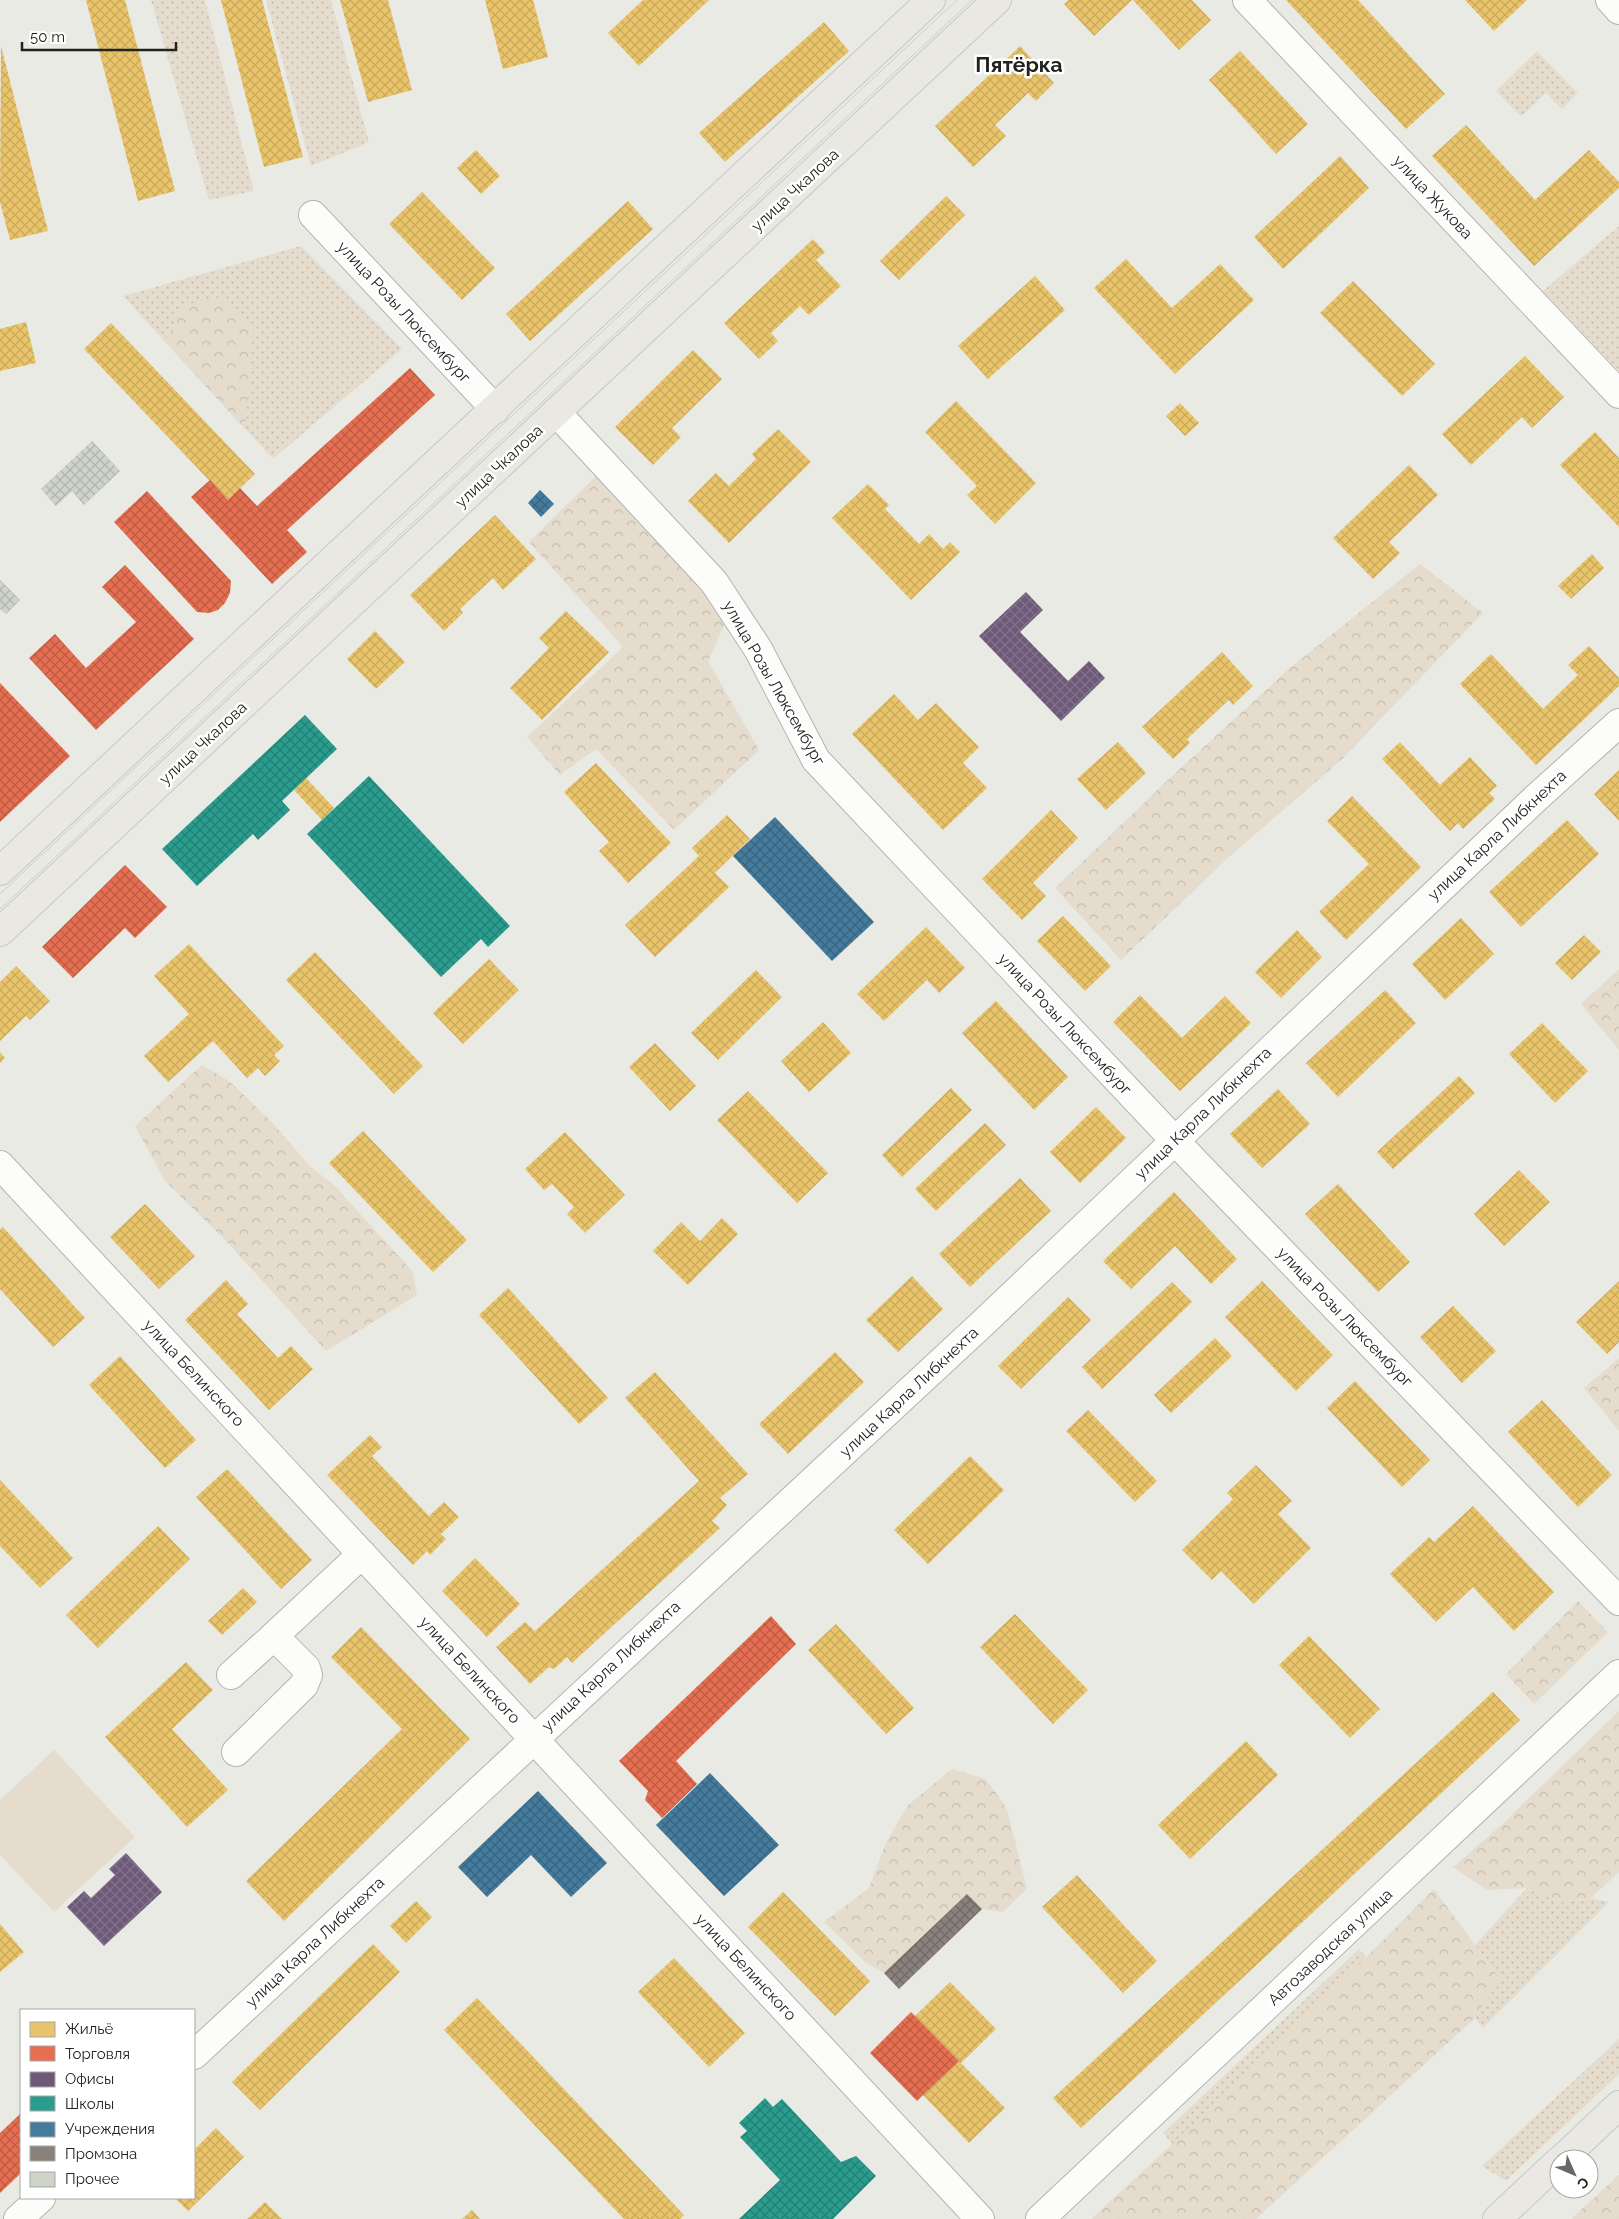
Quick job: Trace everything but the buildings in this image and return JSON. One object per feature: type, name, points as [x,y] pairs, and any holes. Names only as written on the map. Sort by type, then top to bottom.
[{"type":"main road","points":[[0,871],[931,0]]},
{"type":"main road","name":"улица Чкалова","points":[[0,932],[997,0]]},
{"type":"main road","points":[[1572,2149],[1619,2106]]},
{"type":"main road","points":[[1497,2219],[1549,2170]]},
{"type":"street","name":"улица Жукова","points":[[1248,0],[1619,394]]},
{"type":"street","points":[[1610,0],[1619,10]]},
{"type":"street","name":"улица Розы Люксембург","points":[[313,215],[495,408]]},
{"type":"street","name":"улица Розы Люксембург","points":[[556,412],[714,582],[758,649],[816,760],[1175,1140],[1619,1601]]},
{"type":"street","name":"улица Карла Либкнехта","points":[[195,2054],[533,1738],[983,1323],[1530,804],[1619,723]]},
{"type":"street","name":"улица Белинского","points":[[0,1165],[980,2219]]},
{"type":"street","points":[[231,1675],[362,1554]]},
{"type":"street","points":[[236,1752],[304,1684],[308,1676],[306,1668],[274,1636]]},
{"type":"street","name":"Автозаводская улица","points":[[1040,2219],[1619,1674]]},
{"type":"street","points":[[18,2219],[39,2199]]},
{"type":"green space","points":[[151,0],[205,0],[254,191],[209,200]]},
{"type":"green space","points":[[266,0],[331,0],[369,142],[311,166]]},
{"type":"green space","points":[[1537,51],[1578,93],[1562,109],[1546,93],[1521,117],[1496,91]]},
{"type":"green space","points":[[1619,226],[1619,371],[1543,291]]},
{"type":"green space","points":[[301,246],[402,349],[273,459],[123,296]]},
{"type":"green space","points":[[222,297],[253,332],[245,429],[165,342],[183,305]]},
{"type":"green space","points":[[597,475],[727,619],[708,661],[759,750],[674,830],[596,749],[560,775],[527,737],[623,647],[529,542]]},
{"type":"green space","points":[[1420,564],[1483,613],[1342,759],[1228,858],[1121,960],[1055,888],[1171,777],[1291,667]]},
{"type":"green space","points":[[1619,969],[1619,1050],[1581,1004]]},
{"type":"green space","points":[[202,1065],[229,1081],[271,1121],[311,1167],[334,1185],[413,1272],[417,1295],[326,1351],[226,1241],[165,1181],[135,1126]]},
{"type":"green space","points":[[1619,1358],[1619,1431],[1584,1388]]},
{"type":"green space","points":[[1578,1601],[1608,1632],[1534,1704],[1506,1674]]},
{"type":"green space","points":[[1619,1711],[1619,1872],[1591,1898],[1560,1902],[1527,1888],[1487,1890],[1453,1867],[1497,1829]]},
{"type":"green space","points":[[54,1750],[135,1837],[54,1912],[0,1855],[0,1800]]},
{"type":"green space","points":[[952,1769],[986,1779],[1007,1809],[1027,1889],[1003,1912],[982,1909],[967,1894],[884,1973],[865,1962],[824,1922],[869,1888],[885,1845],[907,1806]]},
{"type":"green space","points":[[1527,1888],[1560,1902],[1591,1898],[1609,1902],[1483,2028],[1475,2018],[1500,1979],[1475,1945]]},
{"type":"green space","points":[[1434,1889],[1500,1979],[1475,2018],[1256,2219],[1091,2219],[1273,2051]]},
{"type":"green space","points":[[1359,1949],[1383,1976],[1188,2162],[1163,2133]]},
{"type":"green space","points":[[1619,2039],[1619,2074],[1506,2181],[1482,2166]]},
{"type":"green space","points":[[1619,2175],[1619,2219],[1571,2219],[1593,2199],[1599,2199],[1599,2193]]},
{"type":"tram line","points":[[0,894],[957,0]]},
{"type":"tram line","points":[[0,909],[972,0]]},
{"type":"district","name":"Пятёрка","points":[[1019,64]]}]
